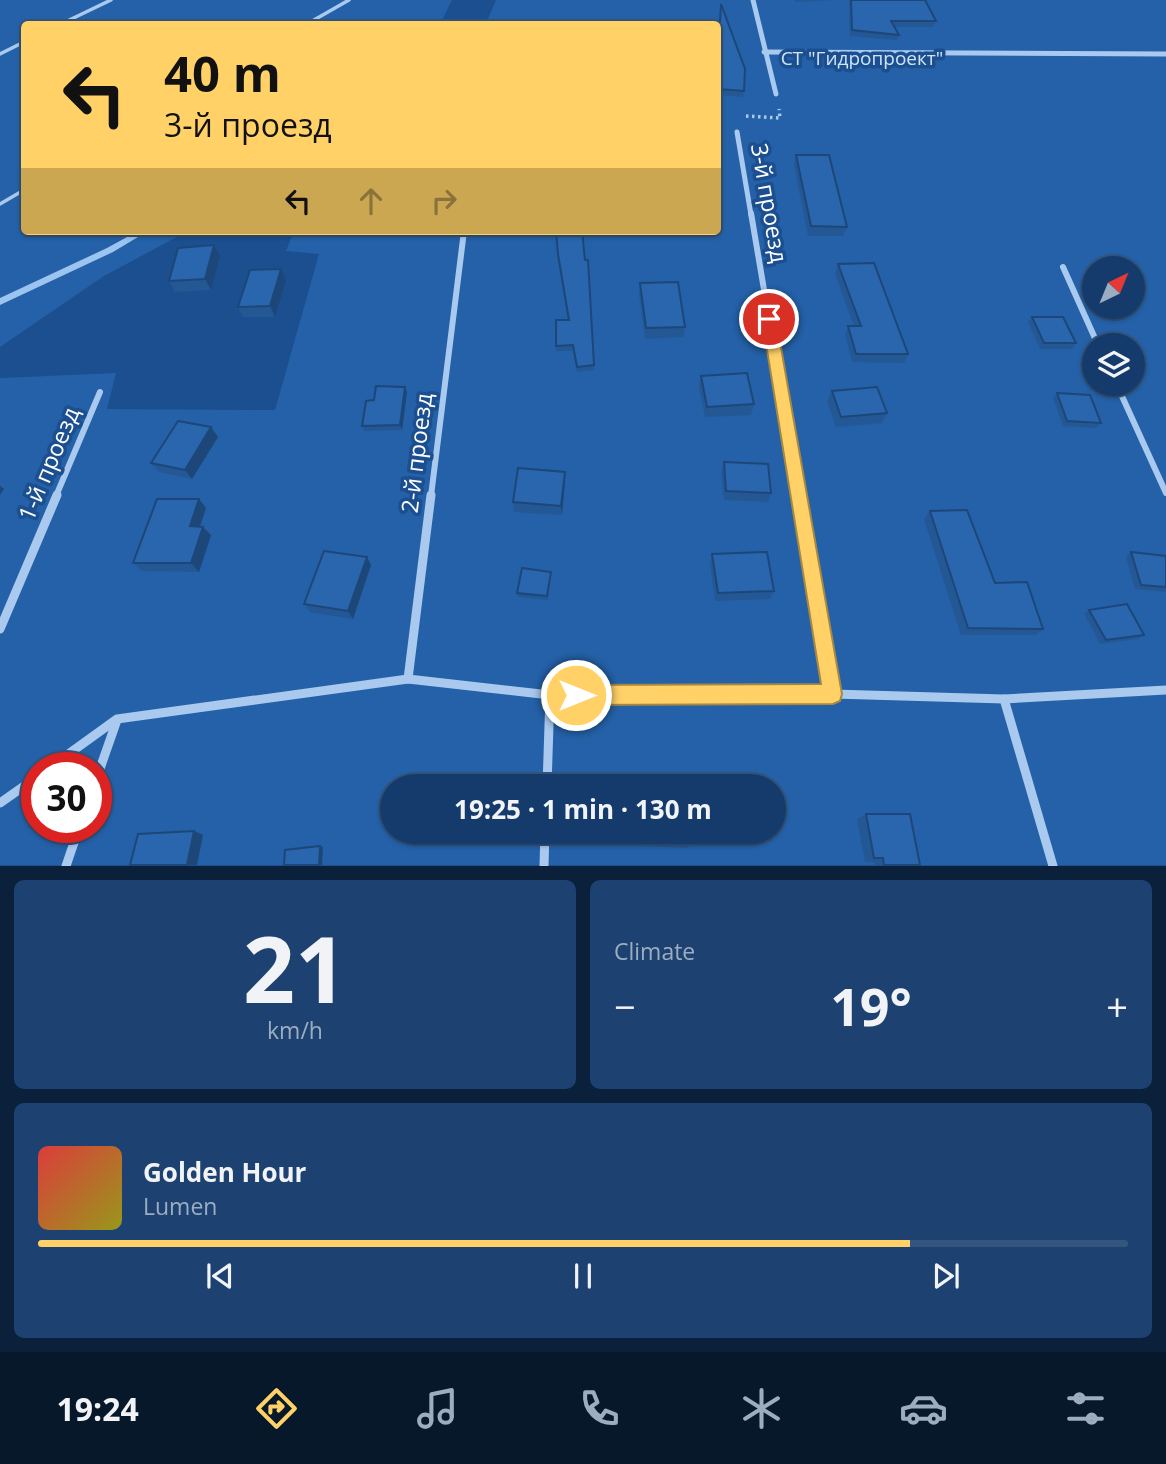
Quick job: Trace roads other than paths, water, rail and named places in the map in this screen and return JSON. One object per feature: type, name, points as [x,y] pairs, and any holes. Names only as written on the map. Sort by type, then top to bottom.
[{"type":"street","points":[[753,0],[776,94]]},
{"type":"street","points":[[764,52],[1166,54]]},
{"type":"street","name":"3-й проезд","points":[[737,132],[833,694]]},
{"type":"street","name":"2-й проезд","points":[[408,679],[464,235]]},
{"type":"street","points":[[1063,267],[1093,333]]},
{"type":"street","name":"1-й проезд","points":[[0,629],[100,392]]},
{"type":"street","points":[[1122,396],[1166,493]]},
{"type":"street","points":[[71,752],[117,719],[408,679],[550,695],[833,694],[1004,699],[1166,690]]},
{"type":"street","points":[[547,774],[550,695]]},
{"type":"street","points":[[1004,699],[1053,866]]},
{"type":"street","points":[[106,752],[117,719]]},
{"type":"street","points":[[0,803],[21,788]]},
{"type":"street","points":[[66,866],[74,843]]},
{"type":"street","points":[[544,866],[545,844]]},
{"type":"lane","points":[[67,21],[111,0]]},
{"type":"lane","points":[[312,21],[349,0]]},
{"type":"lane","points":[[0,54],[21,44]]},
{"type":"lane","points":[[0,204],[21,192]]},
{"type":"waterway","points":[[0,302],[137,235]]},
{"type":"park label","name":"СТ \"Гидропроект\"","points":[[862,58]]}]
